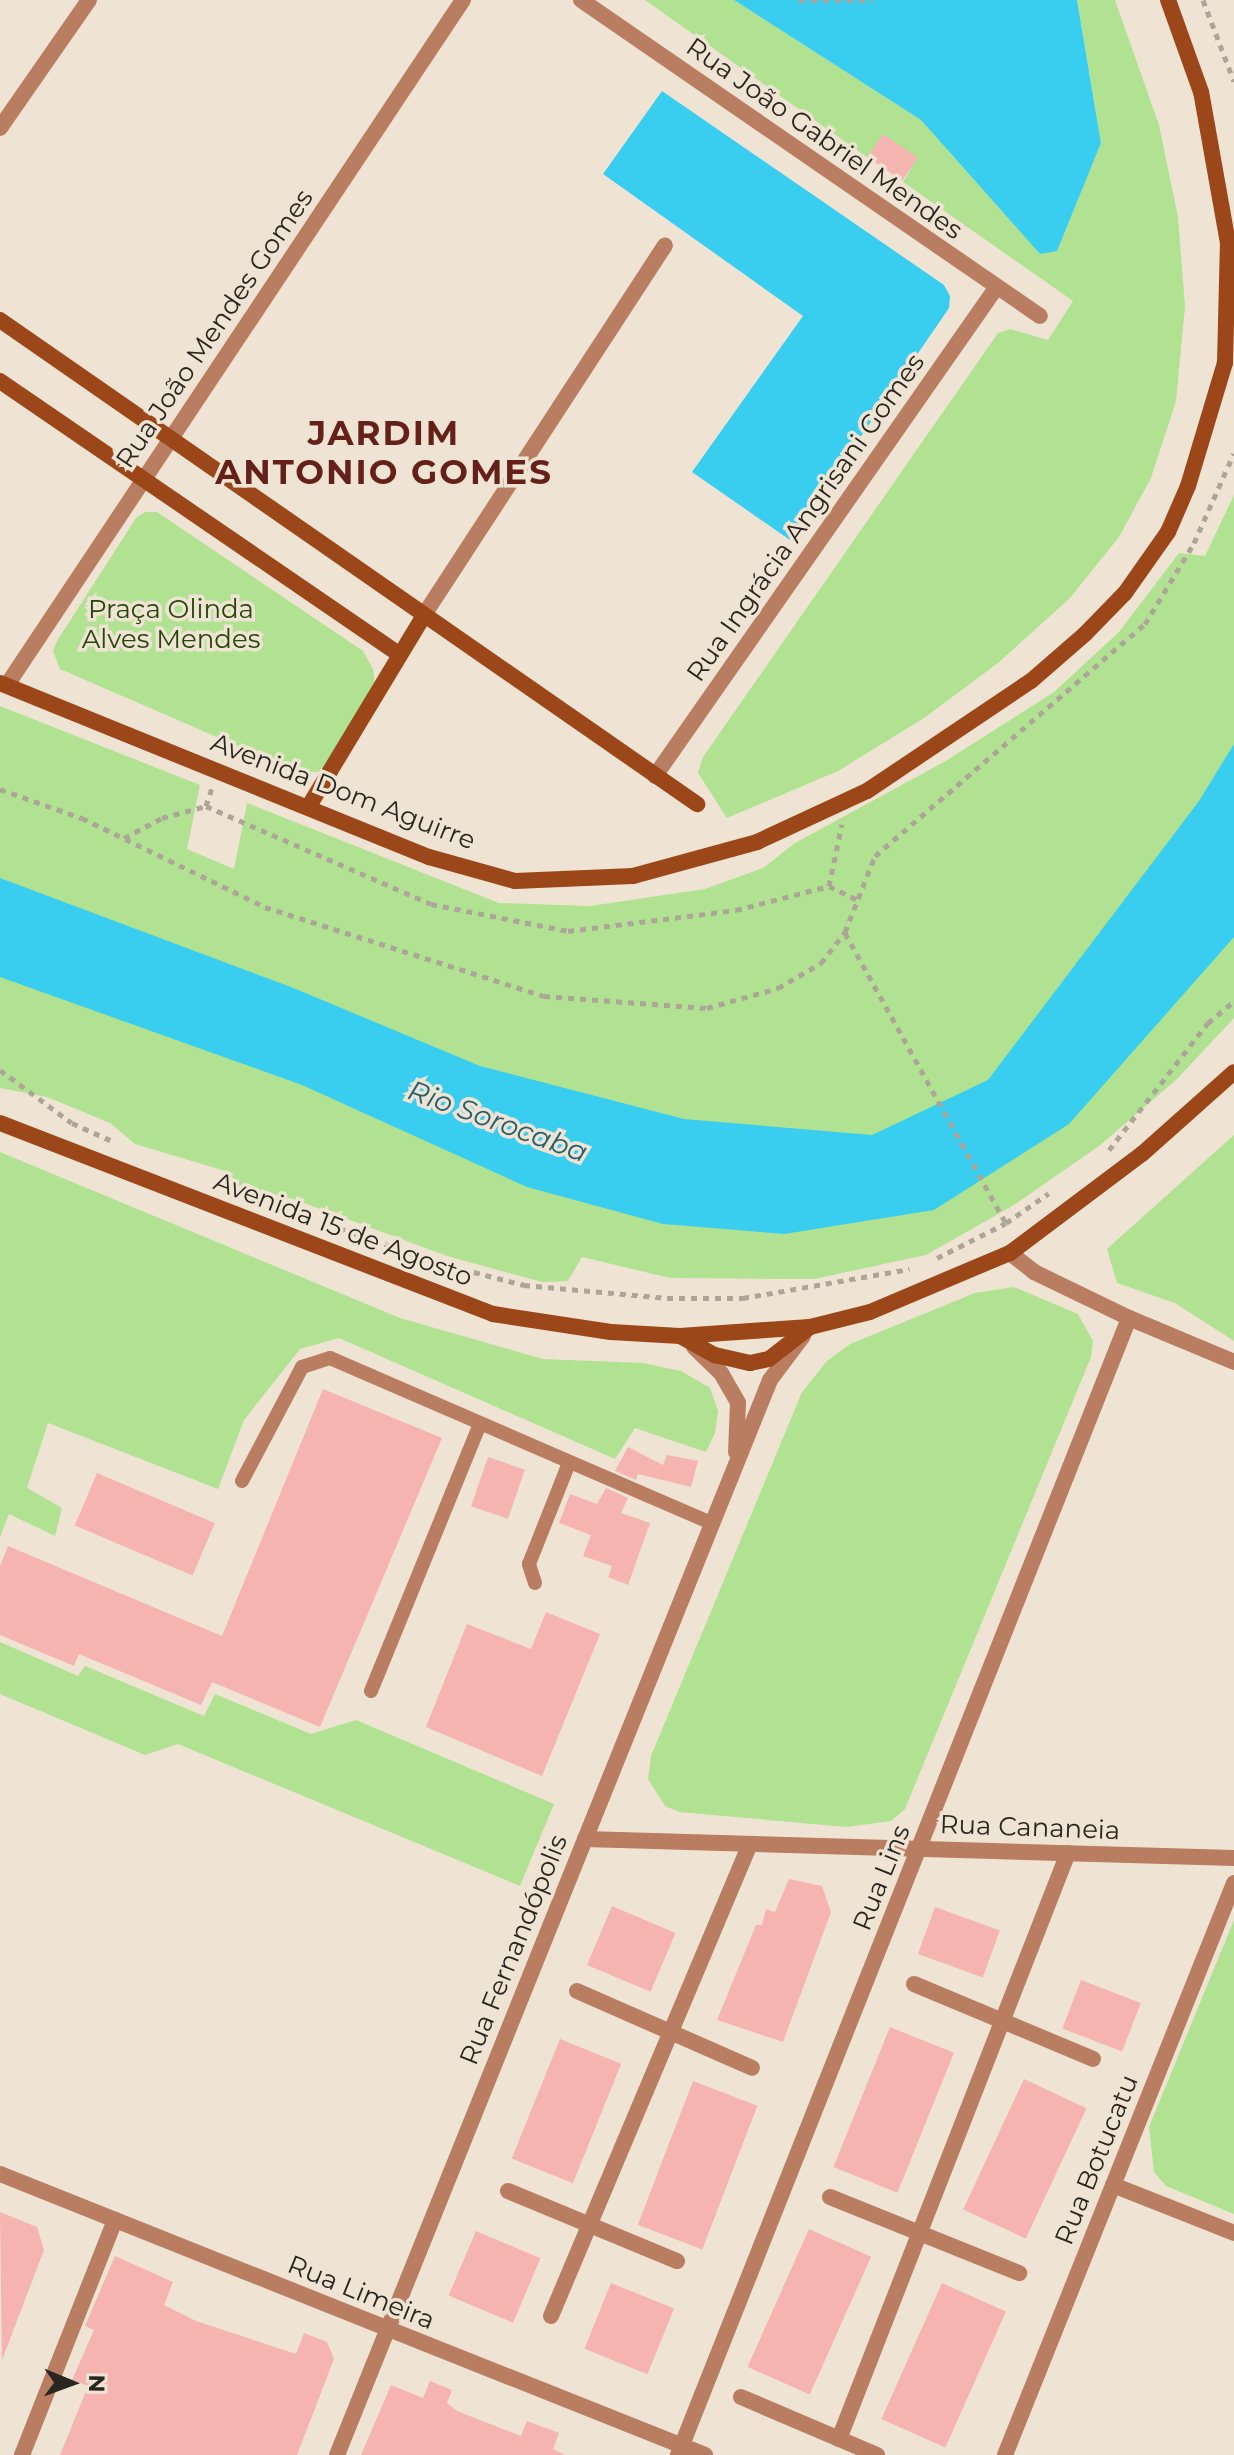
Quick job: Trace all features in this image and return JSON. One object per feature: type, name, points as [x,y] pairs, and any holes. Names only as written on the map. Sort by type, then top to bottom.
[{"type":"main road","name":"Avenida Dom Aguirre","points":[[4,684],[429,857],[515,881],[633,876],[757,842],[848,800],[987,712],[1085,634],[1125,593],[1168,532],[1188,486],[1225,363],[1228,243],[1201,92],[1168,0]]},
{"type":"main road","points":[[0,320],[697,804]]},
{"type":"main road","points":[[0,381],[398,654]]},
{"type":"main road","points":[[309,806],[424,615]]},
{"type":"main road","name":"Avenida 15 de Agosto","points":[[0,1123],[493,1314],[611,1332],[680,1336],[810,1327],[884,1307],[1010,1253],[1142,1154],[1234,1072]]},
{"type":"main road","name":"Avenida 15 de Agosto","points":[[680,1336],[724,1357],[750,1363],[783,1349],[810,1327]]},
{"type":"street","points":[[0,128],[89,0]]},
{"type":"street","name":"Rua João Mendes Gomes","points":[[4,684],[463,0]]},
{"type":"street","name":"Rua João Gabriel Mendes","points":[[581,0],[1040,316]]},
{"type":"street","points":[[424,615],[665,246]]},
{"type":"street","name":"Rua Ingrácia Angrisani Gomes","points":[[655,776],[996,288]]},
{"type":"street","points":[[1010,1253],[1034,1272],[1129,1318],[1234,1362]]},
{"type":"street","name":"Rua Lins","points":[[680,2450],[1129,1318]]},
{"type":"street","name":"Rua Fernandópolis","points":[[337,2455],[770,1380],[810,1327]]},
{"type":"street","points":[[770,1380],[783,1349],[779,1329]]},
{"type":"street","points":[[724,1357],[734,1333]]},
{"type":"street","points":[[680,1336],[721,1373],[738,1403]]},
{"type":"street","name":"Rua Fernandópolis","points":[[724,1357],[738,1403],[736,1462]]},
{"type":"street","name":"Rua Cananeia","points":[[585,1839],[1234,1858]]},
{"type":"street","points":[[551,2316],[750,1844]]},
{"type":"street","points":[[839,2439],[1068,1853]]},
{"type":"street","name":"Rua Botucatu","points":[[1005,2455],[1234,1883]]},
{"type":"street","points":[[914,1984],[1093,2059]]},
{"type":"street","points":[[577,1991],[752,2068]]},
{"type":"street","name":"Rua Limeira","points":[[0,2174],[680,2450],[705,2455]]},
{"type":"street","points":[[1113,2185],[1234,2233]]},
{"type":"street","points":[[508,2191],[677,2261]]},
{"type":"street","points":[[830,2197],[1019,2273]]},
{"type":"street","points":[[22,2455],[115,2220]]},
{"type":"street","points":[[741,2397],[877,2455]]},
{"type":"lane","points":[[242,1481],[302,1367],[330,1358],[711,1523]]},
{"type":"lane","points":[[371,1691],[480,1424]]},
{"type":"lane","points":[[535,1583],[529,1564],[569,1463]]},
{"type":"path","points":[[799,0],[873,0]]},
{"type":"path","points":[[1203,0],[1234,81]]},
{"type":"path","points":[[0,789],[82,818],[265,907],[544,996],[707,1008],[778,988],[821,963],[845,932],[875,856],[1145,624],[1194,543],[1234,453]]},
{"type":"path","points":[[829,886],[848,800]]},
{"type":"path","points":[[845,932],[935,1103],[1006,1223]]},
{"type":"path","points":[[1105,1154],[1208,1023],[1234,1001]]},
{"type":"path","points":[[0,1070],[72,1123],[115,1142]]},
{"type":"path","points":[[929,1261],[1006,1223],[1055,1189]]},
{"type":"path","points":[[320,1221],[439,1263],[524,1285],[667,1298],[743,1298],[916,1268]]},
{"type":"green space","points":[[645,0],[734,0],[921,120],[1040,254],[1057,250],[1101,143],[1077,0],[1115,0],[1159,125],[1178,217],[1185,307],[1176,401],[1151,478],[1119,537],[1070,598],[998,663],[924,718],[838,771],[727,818],[698,773],[703,757],[998,333],[1010,329],[1048,340],[1073,301],[903,182],[917,158],[883,134],[868,158]]},
{"type":"green space","points":[[1234,495],[1234,1018],[1177,1079],[1099,1146],[1014,1205],[926,1255],[814,1279],[670,1278],[582,1257],[568,1281],[542,1282],[447,1256],[293,1199],[239,1186],[222,1170],[135,1144],[110,1123],[47,1097],[0,1088],[0,706],[200,785],[187,849],[234,869],[247,803],[499,903],[590,906],[705,889],[763,868],[795,843],[944,762],[1054,692],[1119,632],[1179,553],[1205,556]]},
{"type":"green space","name":"Praça Olinda Alves Mendes","points":[[145,512],[157,512],[363,651],[373,669],[377,698],[338,763],[317,772],[295,771],[60,669],[53,651],[57,641],[136,518]]},
{"type":"green space","points":[[1234,1135],[1234,1341],[1175,1303],[1117,1283],[1107,1249]]},
{"type":"green space","points":[[0,1152],[400,1318],[543,1359],[643,1363],[681,1371],[710,1388],[718,1411],[715,1433],[706,1452],[635,1428],[615,1459],[339,1338],[300,1349],[244,1420],[218,1489],[48,1423],[27,1488],[62,1508],[55,1536],[9,1514],[0,1537]]},
{"type":"green space","points":[[1014,1287],[1078,1314],[1093,1341],[1091,1357],[905,1809],[891,1821],[847,1827],[679,1812],[665,1806],[648,1779],[651,1756],[802,1392],[827,1361],[850,1344],[975,1293]]},
{"type":"green space","points":[[0,1642],[78,1676],[85,1666],[204,1716],[215,1694],[311,1734],[356,1720],[554,1804],[520,1886],[178,1744],[145,1755],[0,1694]]},
{"type":"green space","points":[[1234,1920],[1234,2214],[1166,2186],[1154,2172],[1149,2127]]},
{"type":"water","points":[[734,0],[1077,0],[1101,143],[1057,251],[1040,254],[921,120]]},
{"type":"water","points":[[662,91],[944,285],[950,296],[949,308],[790,540],[692,472],[803,316],[603,174]]},
{"type":"water","name":"Rio Sorocaba","points":[[1234,744],[1234,937],[1069,1124],[934,1210],[784,1234],[663,1224],[527,1187],[302,1085],[0,977],[0,878],[291,987],[480,1066],[684,1119],[872,1135],[988,1080],[1199,801]]},
{"type":"building","points":[[883,134],[918,157],[902,181],[867,157]]},
{"type":"building","points":[[323,1389],[442,1438],[320,1727],[212,1682],[201,1705],[79,1654],[74,1666],[0,1635],[0,1566],[8,1546],[222,1636]]},
{"type":"building","points":[[628,1447],[663,1465],[667,1455],[698,1461],[691,1487],[638,1474],[636,1480],[615,1471]]},
{"type":"building","points":[[488,1457],[525,1470],[508,1519],[471,1506]]},
{"type":"building","points":[[97,1473],[215,1523],[193,1575],[75,1525]]},
{"type":"building","points":[[606,1488],[628,1498],[621,1513],[650,1523],[628,1585],[608,1577],[612,1566],[583,1556],[591,1535],[559,1523],[570,1494],[597,1504]]},
{"type":"building","points":[[546,1612],[600,1634],[542,1776],[426,1727],[467,1624],[531,1649]]},
{"type":"building","points":[[789,1879],[822,1886],[831,1912],[783,2042],[717,2020],[756,1925],[762,1925],[766,1909],[775,1912]]},
{"type":"building","points":[[612,1906],[676,1933],[651,1992],[587,1965]]},
{"type":"building","points":[[935,1907],[1000,1931],[983,1978],[918,1954]]},
{"type":"building","points":[[1081,1980],[1141,2003],[1122,2051],[1062,2029]]},
{"type":"building","points":[[890,2027],[954,2053],[897,2193],[833,2167]]},
{"type":"building","points":[[560,2039],[621,2064],[573,2183],[512,2159]]},
{"type":"building","points":[[1024,2079],[1087,2108],[1026,2239],[963,2210]]},
{"type":"building","points":[[693,2081],[757,2106],[702,2249],[638,2225]]},
{"type":"building","points":[[0,2212],[37,2227],[44,2250],[2,2360]]},
{"type":"building","points":[[809,2229],[871,2257],[810,2395],[748,2367]]},
{"type":"building","points":[[476,2231],[540,2258],[513,2323],[449,2295]]},
{"type":"building","points":[[115,2256],[173,2282],[164,2305],[196,2321],[296,2354],[304,2333],[327,2342],[334,2359],[297,2455],[60,2455],[88,2386],[72,2380],[94,2330],[85,2326]]},
{"type":"building","points":[[611,2283],[674,2308],[647,2374],[584,2349]]},
{"type":"building","points":[[942,2283],[1006,2311],[945,2448],[881,2419]]},
{"type":"building","points":[[430,2381],[452,2390],[447,2403],[457,2411],[521,2436],[527,2421],[559,2433],[553,2449],[565,2455],[361,2455],[391,2385],[423,2398]]},
{"type":"district","name":"JARDIM ANTONIO GOMES","points":[[384,452]]}]
